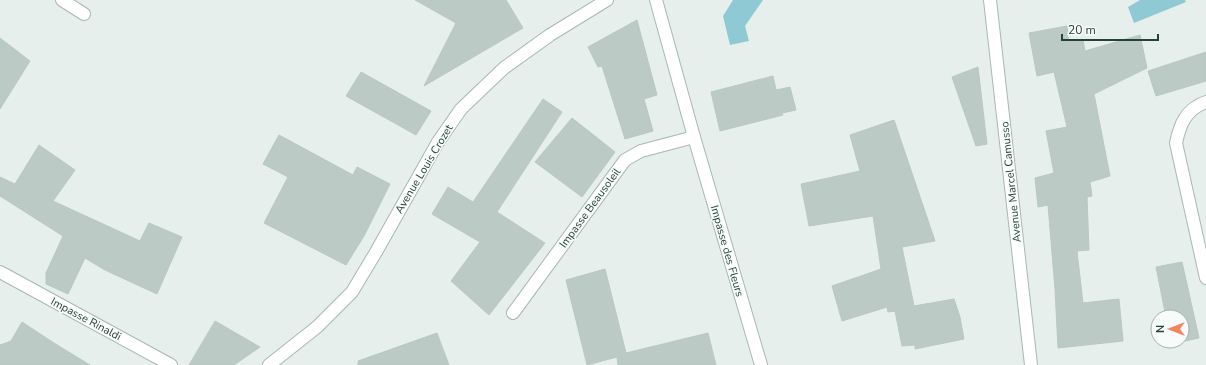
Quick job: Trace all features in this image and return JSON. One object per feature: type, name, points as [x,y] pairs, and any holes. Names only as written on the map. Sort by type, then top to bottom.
[{"type":"street","points":[[62,0],[84,14]]},
{"type":"street","name":"Avenue Louis Crozet","points":[[269,365],[317,327],[352,292],[438,142],[461,109],[504,68],[550,36],[607,0]]},
{"type":"street","points":[[656,0],[694,137]]},
{"type":"street","name":"Avenue Marcel Camusso","points":[[990,0],[1031,365]]},
{"type":"street","points":[[1206,102],[1188,113],[1180,127],[1176,143],[1206,278]]},
{"type":"street","name":"Impasse Beausoleil","points":[[513,313],[625,160],[641,151],[694,137]]},
{"type":"street","name":"Impasse des Fleurs","points":[[694,137],[761,365]]},
{"type":"street","name":"Impasse Rinaldi","points":[[0,272],[171,365]]},
{"type":"water","points":[[733,0],[763,0],[745,26],[749,41],[730,45],[723,16]]},
{"type":"water","points":[[1140,0],[1185,0],[1186,2],[1134,23],[1128,7]]},
{"type":"building","points":[[415,0],[506,0],[523,28],[424,86],[456,23]]},
{"type":"building","points":[[637,20],[657,95],[644,99],[653,131],[625,139],[602,66],[598,67],[588,47]]},
{"type":"building","points":[[1067,26],[1069,42],[1083,40],[1085,51],[1140,35],[1147,68],[1094,94],[1110,176],[1090,182],[1092,196],[1087,197],[1089,250],[1077,251],[1083,303],[1119,299],[1123,341],[1058,348],[1048,205],[1038,207],[1035,178],[1054,173],[1046,131],[1067,127],[1054,72],[1037,76],[1029,33]]},
{"type":"building","points":[[0,38],[30,61],[0,109]]},
{"type":"building","points":[[1206,52],[1206,81],[1156,96],[1148,71]]},
{"type":"building","points":[[978,67],[987,144],[976,146],[952,77]]},
{"type":"building","points":[[361,72],[431,111],[416,135],[346,96]]},
{"type":"building","points":[[773,76],[776,90],[790,87],[796,110],[782,113],[783,115],[720,131],[711,92]]},
{"type":"building","points":[[543,99],[562,112],[497,212],[545,243],[489,315],[451,281],[480,242],[432,214],[448,187],[473,202]]},
{"type":"building","points":[[572,118],[615,152],[582,197],[535,162]]},
{"type":"building","points":[[894,120],[935,241],[902,247],[914,306],[954,299],[960,317],[964,339],[915,349],[915,345],[902,346],[895,311],[888,312],[887,307],[842,321],[832,286],[881,269],[873,216],[809,226],[801,184],[860,171],[850,135]]},
{"type":"building","points":[[279,135],[353,175],[357,167],[390,184],[364,236],[346,265],[264,223],[288,177],[263,164]]},
{"type":"building","points":[[39,145],[75,170],[53,201],[140,241],[149,223],[182,237],[157,294],[105,270],[85,258],[68,294],[46,284],[46,273],[63,236],[0,196],[0,177],[15,184]]},
{"type":"building","points":[[1182,262],[1199,338],[1190,340],[1190,309],[1164,309],[1156,267]]},
{"type":"building","points":[[605,269],[626,353],[708,333],[716,365],[618,365],[617,357],[587,365],[566,280]]},
{"type":"building","points":[[215,321],[260,347],[234,365],[189,365]]},
{"type":"building","points":[[22,322],[90,365],[0,365],[0,345],[11,341]]},
{"type":"building","points":[[437,333],[449,365],[358,365],[358,361]]}]
